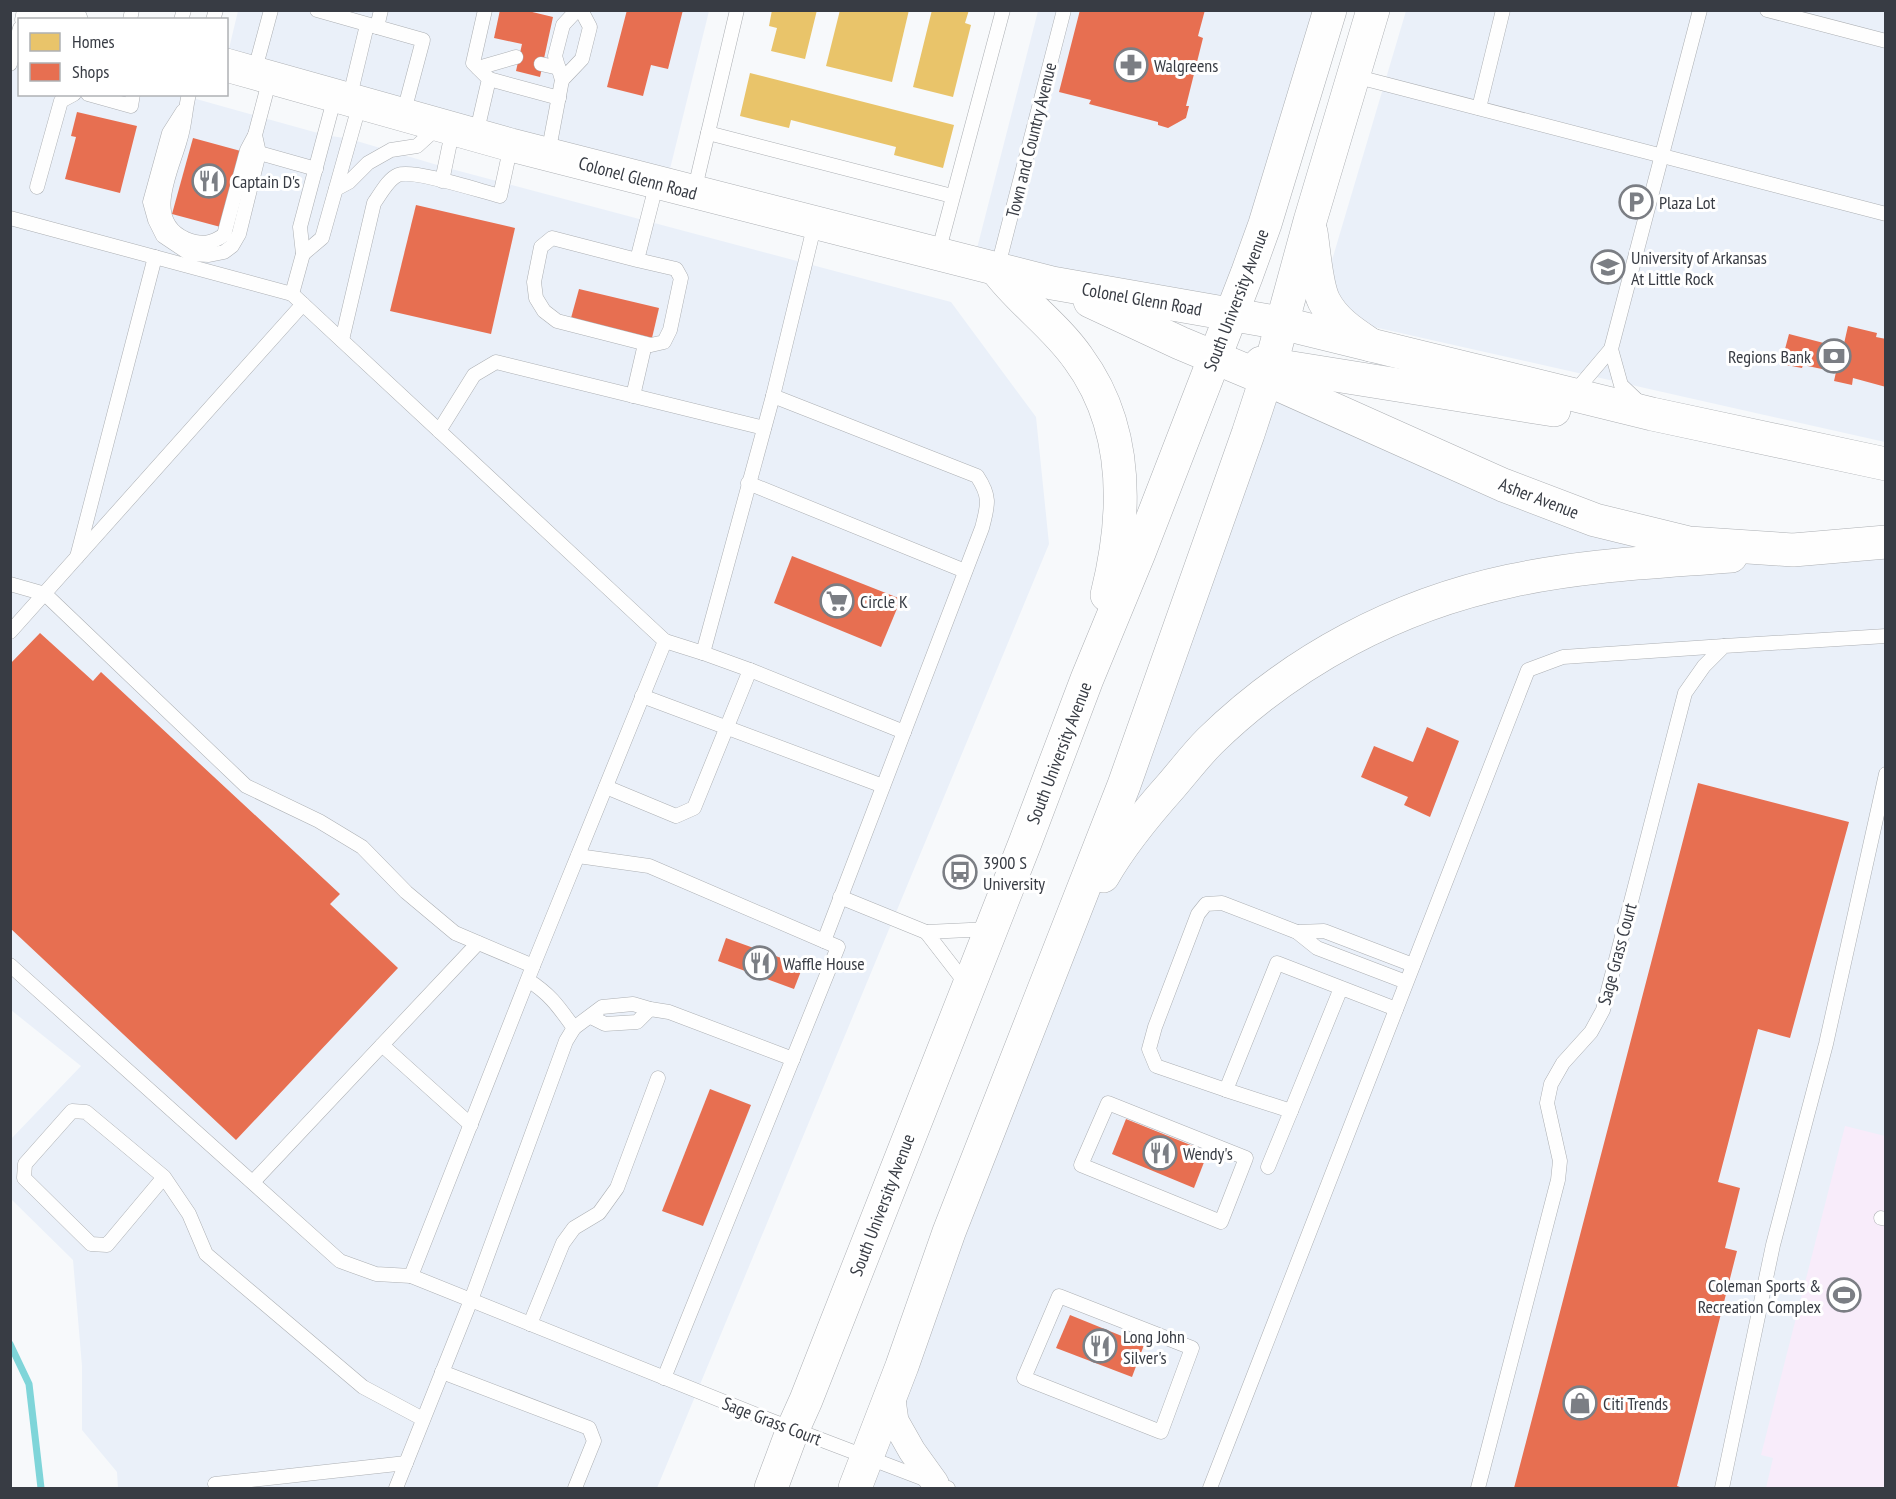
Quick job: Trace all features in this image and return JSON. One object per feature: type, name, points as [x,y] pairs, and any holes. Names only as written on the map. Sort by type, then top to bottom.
[{"type":"main road","name":"South University Avenue","points":[[771,1488],[1232,314],[1265,224],[1330,10]]},
{"type":"main road","points":[[855,1488],[949,1232],[1124,785],[1268,372],[1373,10]]},
{"type":"main road","name":"Colonel Glenn Road","points":[[250,72],[511,145],[998,270],[1052,283],[1232,314]]},
{"type":"main road","points":[[1310,221],[1323,300],[1334,316],[1371,345]]},
{"type":"main road","points":[[998,270],[1010,287],[1078,357],[1096,384],[1113,429],[1120,470],[1120,501],[1113,572],[1087,679]]},
{"type":"main road","name":"Colonel Glenn Road","points":[[1052,283],[1180,343],[1268,372]]},
{"type":"main road","points":[[1232,314],[1281,323],[1652,414],[1886,464]]},
{"type":"main road","points":[[1268,372],[1315,373],[1568,412],[1652,414]]},
{"type":"main road","name":"Asher Avenue","points":[[1268,372],[1503,485],[1594,520],[1689,543],[1793,550],[1886,542]]},
{"type":"main road","points":[[1047,981],[1104,874],[1129,836],[1209,742],[1280,681],[1352,637],[1391,618],[1430,603],[1509,581],[1554,572],[1621,563],[1793,550]]},
{"type":"street","points":[[891,1393],[895,1421],[912,1451],[942,1486]]},
{"type":"lane","points":[[188,96],[181,138],[168,177],[162,207],[167,223],[178,235],[194,242],[214,243],[224,235],[253,152],[255,135],[250,72],[271,10]]},
{"type":"lane","points":[[317,10],[423,40],[403,115]]},
{"type":"lane","points":[[292,294],[303,254],[300,227],[316,169],[348,99],[372,26],[381,10]]},
{"type":"lane","points":[[485,10],[473,63],[489,79],[559,98]]},
{"type":"lane","points":[[548,154],[559,98],[560,74],[555,56],[563,25],[579,10],[590,27],[582,59],[560,74]]},
{"type":"lane","points":[[694,192],[738,10]]},
{"type":"lane","points":[[938,255],[1003,10]]},
{"type":"lane","name":"Town and Country Avenue","points":[[998,270],[1064,10]]},
{"type":"lane","points":[[1479,108],[1503,10]]},
{"type":"lane","points":[[1573,394],[1611,348],[1700,10]]},
{"type":"lane","points":[[1767,10],[1886,41]]},
{"type":"lane","points":[[10,64],[18,35]]},
{"type":"lane","points":[[478,68],[516,57]]},
{"type":"lane","points":[[541,64],[560,74]]},
{"type":"lane","points":[[1354,76],[1886,214]]},
{"type":"lane","points":[[442,181],[457,129],[489,79]]},
{"type":"lane","points":[[38,188],[61,101],[70,96]]},
{"type":"lane","points":[[95,96],[131,106],[133,96]]},
{"type":"lane","points":[[303,254],[322,238],[336,189],[348,99]]},
{"type":"lane","points":[[336,189],[349,182],[368,163],[391,150],[417,146],[457,129]]},
{"type":"lane","points":[[708,133],[952,196]]},
{"type":"lane","points":[[342,340],[374,204],[384,189],[397,175],[412,174],[500,196],[511,145]]},
{"type":"lane","points":[[253,152],[316,169]]},
{"type":"lane","points":[[638,260],[657,182]]},
{"type":"lane","points":[[10,218],[292,294],[665,641],[750,670],[904,732]]},
{"type":"lane","points":[[703,653],[773,396],[815,223]]},
{"type":"lane","points":[[552,238],[638,260],[676,269],[681,278],[670,330],[664,342],[645,344],[557,321],[544,311],[536,298],[534,282],[541,247],[552,238]]},
{"type":"lane","points":[[76,559],[155,257]]},
{"type":"lane","points":[[10,632],[303,304]]},
{"type":"lane","points":[[633,396],[645,344]]},
{"type":"lane","points":[[1611,348],[1621,385],[1652,414]]},
{"type":"lane","points":[[439,431],[474,375],[496,362],[764,428]]},
{"type":"lane","points":[[773,396],[977,476],[986,490],[988,504],[982,528],[824,941]]},
{"type":"lane","points":[[748,483],[965,571]]},
{"type":"lane","points":[[10,584],[45,594],[246,786],[319,821],[362,847],[406,892],[455,933],[533,966]]},
{"type":"lane","points":[[1210,1488],[1528,670],[1563,657],[1886,636]]},
{"type":"lane","points":[[411,1276],[533,966],[665,641]]},
{"type":"lane","name":"Sage Grass Court","points":[[1478,1488],[1558,1180],[1560,1161],[1547,1104],[1551,1084],[1563,1064],[1591,1032],[1603,1010],[1685,693],[1704,666],[1724,646]]},
{"type":"lane","points":[[606,787],[676,816],[694,808],[750,670]]},
{"type":"lane","points":[[642,696],[883,786]]},
{"type":"lane","points":[[1722,1488],[1773,1245],[1826,1044],[1886,774]]},
{"type":"lane","points":[[578,856],[649,866],[838,947],[664,1378]]},
{"type":"lane","points":[[840,897],[926,932],[991,929]]},
{"type":"lane","points":[[1291,1111],[1156,1066],[1149,1049],[1155,1027],[1198,914],[1206,904],[1222,903],[1296,932],[1317,948],[1406,982]]},
{"type":"lane","points":[[1296,932],[1324,931],[1413,965]]},
{"type":"lane","points":[[926,932],[968,986]]},
{"type":"lane","points":[[253,1182],[478,943]]},
{"type":"lane","points":[[1226,1090],[1276,963],[1396,1009]]},
{"type":"lane","name":"Sage Grass Court","points":[[10,965],[340,1261],[376,1274],[411,1276],[664,1378],[942,1486]]},
{"type":"lane","points":[[528,980],[554,999],[574,1028]]},
{"type":"lane","points":[[1269,1167],[1341,988]]},
{"type":"lane","points":[[396,1488],[471,1300],[566,1041],[574,1028],[602,1008],[633,1004],[669,1012],[793,1059]]},
{"type":"lane","points":[[382,1045],[471,1125]]},
{"type":"lane","points":[[530,1324],[563,1243],[574,1228],[599,1213],[616,1188],[658,1078]]},
{"type":"lane","points":[[1108,1103],[1246,1158],[1221,1222],[1081,1165],[1108,1103]]},
{"type":"lane","points":[[164,1177],[107,1245],[91,1244],[24,1178],[25,1164],[72,1111],[86,1113],[164,1177],[189,1214],[207,1254],[363,1388],[423,1419]]},
{"type":"lane","points":[[1059,1296],[1192,1348],[1161,1432],[1024,1378],[1059,1296]]},
{"type":"lane","points":[[442,1372],[589,1428],[594,1441],[576,1488]]},
{"type":"lane","points":[[215,1484],[406,1463]]},
{"type":"shaded area","points":[[238,11],[709,11],[666,185],[228,57]]},
{"type":"shaded area","points":[[1038,11],[1329,11],[1232,314],[973,264]]},
{"type":"shaded area","name":"University of Arkansas At Little Rock","points":[[1406,11],[1885,11],[1885,442],[1316,314]]},
{"type":"shaded area","points":[[10,41],[18,44],[18,96],[186,96],[951,302],[1036,417],[1049,544],[657,1488],[118,1488],[117,1472],[82,1430],[82,1366],[73,1260],[11,1199],[11,1139],[81,1066],[11,1010]]},
{"type":"shaded area","points":[[1266,379],[1646,533],[1885,540],[1885,1488],[847,1488]]},
{"type":"shaded area","name":"Coleman Sports & Recreation Complex","points":[[1845,1126],[1885,1136],[1885,1488],[1766,1488],[1773,1458],[1761,1455]]},
{"type":"building: Homes","points":[[772,10],[817,10],[805,59],[771,51],[777,28],[769,26]]},
{"type":"building: Homes","points":[[840,10],[909,10],[892,82],[826,66]]},
{"type":"building: Homes","points":[[932,10],[969,10],[965,23],[971,25],[953,97],[913,87]]},
{"type":"building: Homes","points":[[750,73],[954,125],[943,168],[894,155],[896,147],[791,120],[789,128],[740,116]]},
{"type":"building: Shops","points":[[500,10],[524,10],[553,17],[540,77],[516,71],[522,44],[494,38]]},
{"type":"building: Shops","points":[[627,10],[683,10],[668,69],[651,65],[643,96],[607,87]]},
{"type":"building: Shops","name":"Walgreens","points":[[1080,10],[1205,10],[1198,36],[1203,38],[1186,106],[1189,106],[1186,118],[1168,128],[1158,125],[1158,122],[1089,104],[1091,100],[1059,92]]},
{"type":"building: Shops","points":[[77,112],[137,126],[120,193],[65,179],[76,137],[71,136]]},
{"type":"building: Shops","points":[[193,138],[248,153],[228,229],[172,214]]},
{"type":"building: Shops","points":[[416,205],[515,228],[491,334],[390,311]]},
{"type":"building: Shops","points":[[579,289],[659,308],[652,338],[571,318]]},
{"type":"building: Shops","name":"Regions Bank","points":[[1848,326],[1877,333],[1876,337],[1886,339],[1886,387],[1853,378],[1852,385],[1834,381],[1836,372],[1803,365],[1802,368],[1781,364],[1789,334],[1843,348]]},
{"type":"building: Shops","name":"Circle K","points":[[792,556],[901,599],[881,647],[774,603]]},
{"type":"building: Shops","points":[[40,633],[93,681],[101,672],[340,894],[330,904],[398,968],[236,1140],[10,928],[10,664]]},
{"type":"building: Shops","points":[[1427,727],[1459,741],[1430,817],[1404,805],[1408,797],[1361,777],[1374,746],[1413,762]]},
{"type":"building: Shops","points":[[1698,783],[1849,822],[1790,1038],[1758,1029],[1718,1182],[1740,1188],[1725,1248],[1737,1251],[1677,1486],[1683,1488],[1514,1488]]},
{"type":"building: Shops","name":"Waffle House","points":[[726,938],[803,966],[794,989],[718,961]]},
{"type":"building: Shops","points":[[710,1089],[751,1105],[703,1226],[662,1211]]},
{"type":"building: Shops","name":"Wendy's","points":[[1126,1119],[1208,1152],[1194,1188],[1112,1154]]},
{"type":"building: Shops","name":"Long John Silver's","points":[[1070,1315],[1144,1345],[1132,1377],[1056,1348]]},
{"type":"waterway","points":[[10,1344],[29,1384],[41,1488]]},
{"type":"place","name":"Walgreens","points":[[1131,65]]},
{"type":"place","name":"Captain D's","points":[[209,181]]},
{"type":"place","name":"Plaza Lot","points":[[1636,202]]},
{"type":"place","name":"University of Arkansas At Little Rock","points":[[1608,267]]},
{"type":"place","name":"Regions Bank","points":[[1834,356]]},
{"type":"place","name":"Circle K","points":[[837,601]]},
{"type":"place","name":"3900 S University","points":[[960,872]]},
{"type":"place","name":"Waffle House","points":[[760,963]]},
{"type":"place","name":"Wendy's","points":[[1160,1153]]},
{"type":"place","name":"Coleman Sports & Recreation Complex","points":[[1844,1295]]},
{"type":"place","name":"Long John Silver's","points":[[1100,1346]]},
{"type":"place","name":"Citi Trends","points":[[1580,1403]]}]
